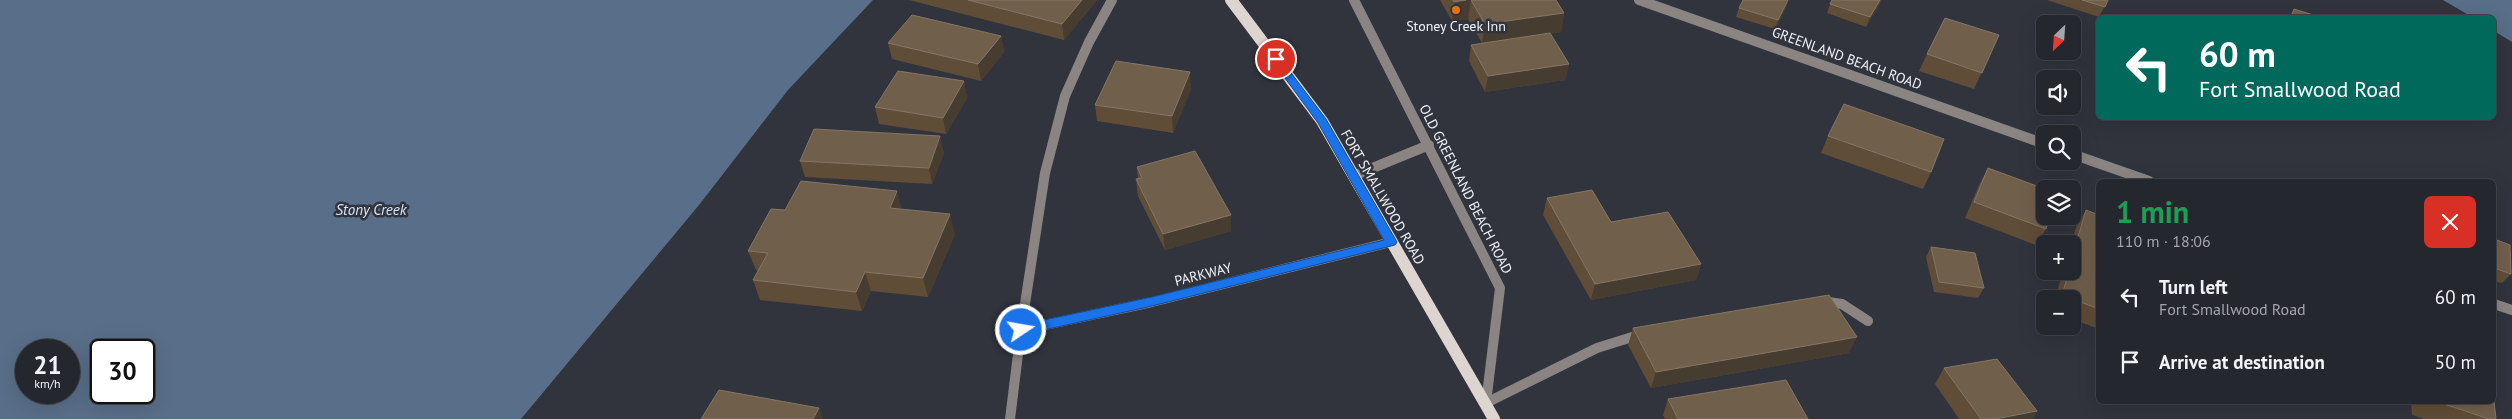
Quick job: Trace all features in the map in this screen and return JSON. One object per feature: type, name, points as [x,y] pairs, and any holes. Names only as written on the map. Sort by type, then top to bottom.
[{"type":"main road","name":"FORT SMALLWOOD ROAD","points":[[1231,0],[1322,121],[1494,419]]},
{"type":"street","points":[[1010,419],[1021,330],[1046,173],[1065,96],[1089,42],[1112,0]]},
{"type":"street","name":"OLD GREENLAND BEACH ROAD","points":[[1354,0],[1500,288],[1486,403]]},
{"type":"street","name":"GREENLAND BEACH ROAD","points":[[1640,0],[2036,141]]},
{"type":"street","points":[[1353,176],[1429,145]]},
{"type":"street","points":[[2081,157],[2143,179]]},
{"type":"street","name":"PARKWAY","points":[[1021,330],[1152,302],[1391,242]]},
{"type":"street","points":[[1806,302],[1816,301],[1842,304],[1868,321]]},
{"type":"street","points":[[2496,305],[2512,310]]},
{"type":"street","points":[[1486,403],[1597,348],[1635,335],[1654,331]]},
{"type":"water","name":"Stony Creek","points":[[0,0],[873,0],[788,90],[699,205],[521,419],[0,419]]},
{"type":"water","points":[[2443,0],[2512,0],[2512,42],[2496,32],[2496,15],[2469,15]]},
{"type":"building","points":[[968,0],[1082,0],[1062,24]]},
{"type":"building","points":[[1471,0],[1556,0],[1564,13],[1485,24]]},
{"type":"building","points":[[1743,0],[1788,0],[1778,20],[1739,8]]},
{"type":"building","points":[[1832,0],[1880,0],[1870,17],[1830,4]]},
{"type":"building","points":[[2082,0],[2108,0],[2105,7]]},
{"type":"building","points":[[2294,9],[2313,15],[2292,15]]},
{"type":"building","points":[[912,15],[1001,36],[978,64],[888,43]]},
{"type":"building","points":[[1945,18],[1999,35],[1982,73],[1927,54]]},
{"type":"building","points":[[1550,33],[1569,64],[1488,76],[1471,45]]},
{"type":"building","points":[[1116,61],[1190,72],[1172,116],[1095,105]]},
{"type":"building","points":[[898,71],[964,81],[943,118],[875,107]]},
{"type":"building","points":[[1844,104],[1944,139],[1931,172],[1828,136]]},
{"type":"building","points":[[814,129],[940,136],[929,168],[800,161]]},
{"type":"building","points":[[1195,151],[1231,215],[1163,234],[1136,179],[1142,178],[1137,167]]},
{"type":"building","points":[[1988,168],[2036,186],[2036,225],[2047,225],[2046,229],[1974,202]]},
{"type":"building","points":[[801,181],[897,191],[890,208],[950,214],[923,278],[865,272],[856,292],[753,280],[768,253],[748,251],[771,209],[785,210]]},
{"type":"building","points":[[1592,190],[1611,222],[1668,212],[1701,264],[1595,284],[1547,198]]},
{"type":"building","points":[[2086,210],[2096,214],[2096,308],[2081,302],[2081,290],[2063,290],[2066,280],[2081,280],[2081,235],[2079,235]]},
{"type":"building","points":[[2496,240],[2510,245],[2511,274],[2496,269]]},
{"type":"building","points":[[1931,247],[1975,253],[1984,288],[1939,282]]},
{"type":"building","points":[[1829,295],[1857,337],[1656,372],[1633,328]]},
{"type":"building","points":[[1997,359],[2037,411],[1995,419],[1981,419],[1944,368]]},
{"type":"building","points":[[1786,380],[1808,419],[1678,419],[1668,399]]},
{"type":"building","points":[[719,390],[819,408],[813,419],[701,419]]},
{"type":"building","points":[[2444,404],[2494,404],[2496,419],[2489,419]]},
{"type":"place","name":"Stoney Creek Inn","points":[[1456,10]]},
{"type":"route","points":[[1021,330],[1152,302],[1391,242],[1322,121],[1276,59]]}]
